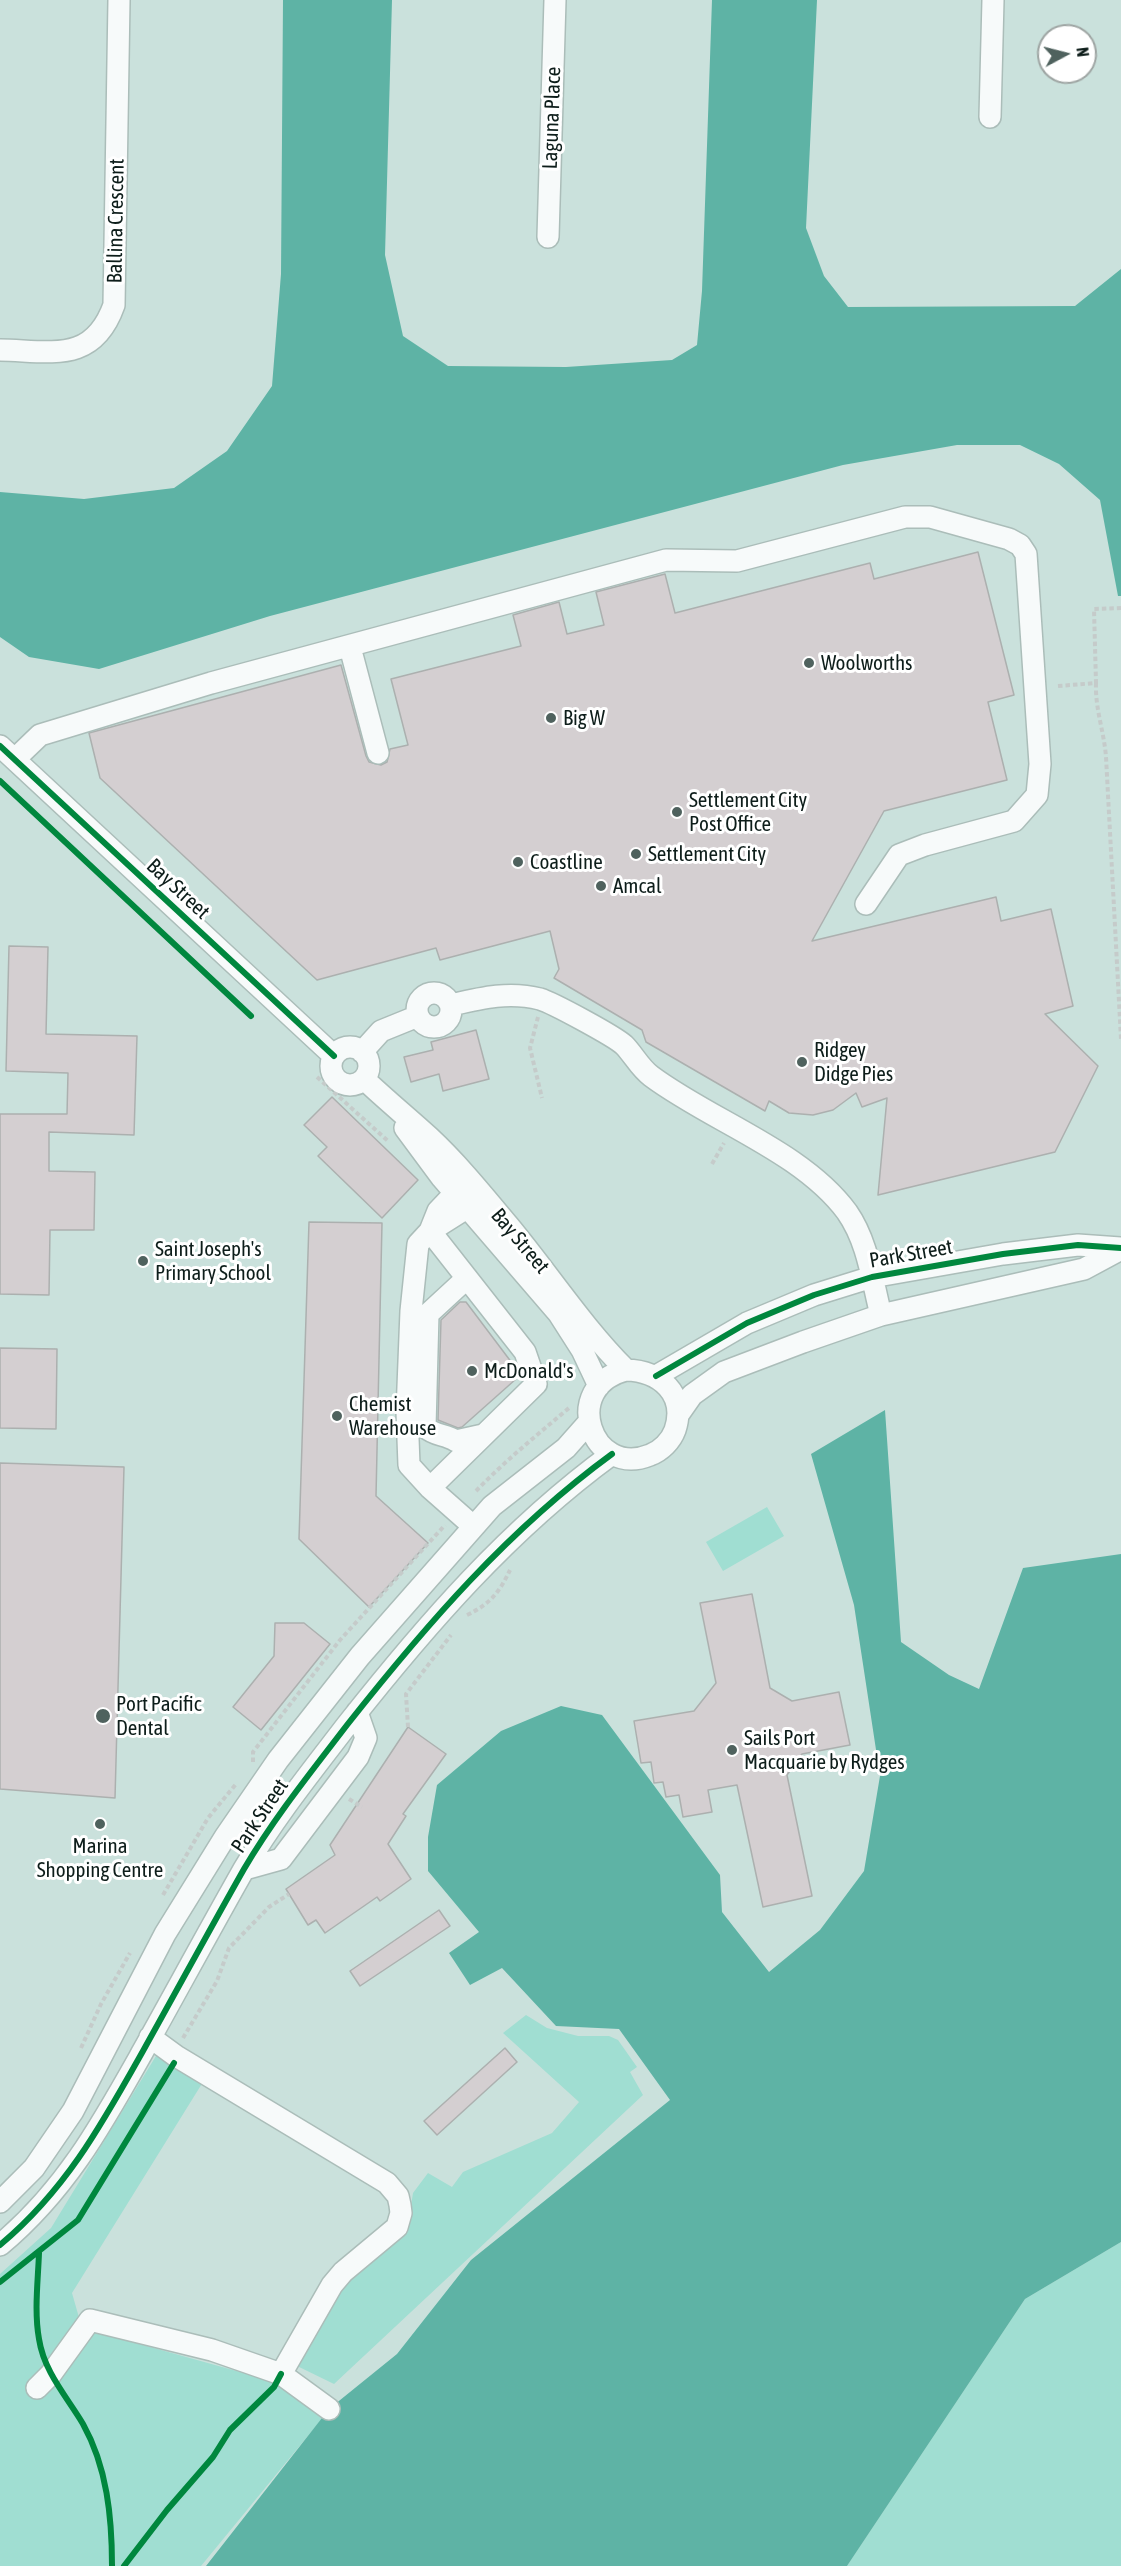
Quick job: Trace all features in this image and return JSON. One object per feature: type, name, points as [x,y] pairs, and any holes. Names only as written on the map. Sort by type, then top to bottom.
[{"type":"street","name":"Ballina Crescent","points":[[0,350],[66,351],[82,346],[96,338],[107,324],[114,305],[119,0]]},
{"type":"street","name":"Laguna Place","points":[[549,237],[555,0]]},
{"type":"street","points":[[990,117],[993,0]]},
{"type":"street","points":[[7,752],[40,735],[211,683],[666,560],[738,561],[905,517],[930,517],[1009,539],[1020,545],[1027,560],[1040,764],[1037,795],[1014,821],[925,845],[899,855],[866,904]]},
{"type":"street","points":[[350,647],[378,753]]},
{"type":"street","name":"Bay Street","points":[[7,752],[334,1056]]},
{"type":"street","points":[[362,1052],[381,1031],[418,1016],[419,1004],[426,995],[432,993],[444,996],[451,1005],[499,995],[520,995],[543,1000],[622,1044],[649,1075],[808,1172],[846,1211],[855,1226],[869,1263],[880,1315]]},
{"type":"street","points":[[349,1048],[362,1052],[369,1065],[368,1073],[357,1084],[342,1084],[333,1074],[331,1066],[334,1056],[343,1049],[349,1048]]},
{"type":"street","name":"Bay Street","points":[[364,1079],[430,1138],[514,1233],[560,1289],[591,1333],[626,1370]]},
{"type":"street","name":"Bay Street","points":[[379,1094],[442,1178],[559,1314],[582,1350],[599,1386]]},
{"type":"street","points":[[462,1200],[418,1244],[411,1311],[407,1412],[409,1465],[430,1488],[473,1526]]},
{"type":"street","points":[[430,1231],[525,1352],[536,1384],[430,1488]]},
{"type":"street","name":"Park Street","points":[[656,1376],[747,1323],[814,1295],[872,1277],[1003,1254],[1067,1246],[1121,1249]]},
{"type":"street","name":"Park Street","points":[[678,1415],[692,1395],[724,1372],[880,1315],[1084,1269],[1121,1249]]},
{"type":"street","points":[[468,1278],[428,1314],[425,1427],[434,1435],[449,1436],[456,1441],[484,1435]]},
{"type":"street","points":[[626,1370],[642,1370],[656,1376],[668,1386],[675,1400],[678,1415],[675,1431],[668,1443],[657,1453],[642,1459],[626,1459],[612,1454],[599,1443],[588,1414],[591,1399],[599,1386],[610,1374],[626,1370]]},
{"type":"street","name":"Park Street","points":[[0,2202],[34,2168],[73,2111],[165,1934],[246,1806],[360,1656],[473,1526],[492,1506],[566,1448],[590,1422]]},
{"type":"street","name":"Park Street","points":[[0,2245],[40,2208],[71,2172],[104,2119],[245,1869],[307,1777],[357,1712],[448,1603],[497,1551],[566,1488],[612,1454]]},
{"type":"street","points":[[245,1869],[281,1859],[358,1757],[366,1738],[357,1712]]},
{"type":"street","points":[[150,2037],[185,2061],[387,2183],[398,2196],[401,2213],[397,2227],[343,2272],[332,2285],[280,2374]]},
{"type":"street","points":[[37,2388],[51,2374],[90,2320],[212,2350],[280,2374],[329,2409]]},
{"type":"path","points":[[1121,608],[1094,609],[1098,717],[1104,731],[1106,757],[1121,1039]]},
{"type":"path","points":[[1058,686],[1096,682]]},
{"type":"path","points":[[542,1098],[530,1048],[543,1000]]},
{"type":"path","points":[[317,1077],[393,1145]]},
{"type":"path","points":[[250,1771],[253,1752],[340,1640],[441,1529]]},
{"type":"path","points":[[465,1616],[486,1606],[502,1586],[514,1560]]},
{"type":"path","points":[[408,1727],[406,1695],[458,1626]]},
{"type":"path","points":[[183,1860],[208,1818],[232,1787],[239,1782]]},
{"type":"path","points":[[181,2041],[217,1981],[229,1948],[269,1907],[289,1894]]},
{"type":"shaded area","points":[[283,0],[392,0],[385,255],[403,336],[448,366],[566,367],[672,360],[697,345],[702,291],[712,0],[817,0],[806,228],[824,276],[848,307],[1075,306],[1121,269],[1121,596],[1118,596],[1100,500],[1059,464],[1020,445],[957,445],[843,465],[270,616],[99,669],[29,657],[0,637],[0,492],[84,499],[174,488],[227,451],[272,386],[281,274]]},
{"type":"shaded area","points":[[885,1410],[901,1642],[949,1675],[979,1689],[1023,1568],[1121,1554],[1121,2242],[1025,2299],[847,2566],[206,2566],[329,2409],[397,2354],[471,2260],[670,2100],[619,2029],[556,2026],[502,1968],[470,1985],[449,1953],[479,1932],[428,1871],[428,1837],[437,1785],[501,1731],[561,1706],[602,1715],[720,1875],[722,1912],[769,1972],[820,1930],[864,1871],[880,1776],[854,1605],[811,1454]]},
{"type":"shaded area","points":[[767,1507],[784,1536],[723,1571],[706,1542]]},
{"type":"shaded area","points":[[526,2015],[547,2028],[578,2036],[609,2036],[618,2040],[637,2067],[630,2072],[643,2095],[334,2384],[295,2365],[336,2291],[410,2212],[413,2193],[428,2173],[452,2187],[463,2172],[552,2133],[579,2102],[503,2033]]},
{"type":"shaded area","points":[[156,2056],[179,2066],[203,2082],[72,2293],[82,2328],[276,2382],[330,2409],[201,2566],[0,2566],[0,2274],[51,2228]]},
{"type":"shaded area","points":[[1121,2242],[1121,2566],[847,2566],[1025,2299]]},
{"type":"building","name":"Settlement City","points":[[978,552],[1014,695],[988,702],[1007,780],[884,811],[812,941],[996,897],[1001,921],[1051,909],[1073,1006],[1045,1014],[1098,1066],[1055,1152],[878,1195],[887,1098],[862,1107],[856,1093],[833,1110],[813,1115],[789,1113],[769,1101],[765,1111],[646,1042],[642,1030],[554,978],[559,969],[550,931],[440,960],[436,948],[317,980],[100,778],[89,733],[341,665],[366,756],[369,762],[381,765],[387,762],[390,749],[408,745],[391,679],[521,646],[513,615],[559,602],[567,634],[604,625],[596,592],[665,574],[675,613],[870,563],[874,579]]},
{"type":"building","points":[[9,946],[48,947],[46,1034],[137,1036],[134,1135],[49,1132],[49,1171],[95,1172],[94,1230],[50,1230],[49,1295],[0,1294],[0,1114],[67,1114],[68,1073],[6,1071]]},
{"type":"building","points":[[476,1030],[489,1079],[443,1091],[439,1074],[411,1082],[404,1057],[433,1050],[431,1042]]},
{"type":"building","points":[[332,1097],[418,1180],[382,1218],[318,1156],[327,1147],[304,1125]]},
{"type":"building","points":[[309,1222],[382,1223],[376,1496],[428,1543],[369,1607],[299,1539]]},
{"type":"building","name":"McDonald's","points":[[460,1302],[466,1302],[512,1363],[516,1379],[462,1427],[458,1428],[438,1420],[441,1320]]},
{"type":"building","points":[[0,1348],[57,1349],[56,1429],[0,1428]]},
{"type":"building","points":[[0,1463],[124,1467],[115,1798],[0,1789]]},
{"type":"building","name":"Sails Port Macquarie by Rydges","points":[[752,1594],[770,1688],[792,1701],[839,1692],[850,1745],[802,1754],[787,1775],[812,1896],[763,1907],[737,1785],[708,1790],[712,1812],[683,1817],[679,1795],[666,1797],[663,1782],[654,1783],[651,1762],[641,1763],[634,1721],[694,1711],[716,1683],[700,1603]]},
{"type":"building","points":[[275,1623],[304,1623],[330,1644],[261,1730],[233,1707],[274,1656]]},
{"type":"building","points":[[408,1727],[446,1754],[403,1814],[406,1816],[388,1844],[411,1879],[380,1901],[377,1897],[325,1933],[316,1920],[308,1925],[286,1889],[335,1855],[330,1845]]},
{"type":"building","points":[[439,1910],[450,1926],[360,1986],[350,1971]]},
{"type":"building","points":[[505,2048],[517,2062],[437,2135],[424,2121]]},
{"type":"cycle path","points":[[0,746],[334,1056]]},
{"type":"cycle path","points":[[0,781],[251,1016]]},
{"type":"cycle path","points":[[656,1376],[747,1323],[814,1295],[872,1277],[1003,1254],[1078,1245],[1121,1248]]},
{"type":"cycle path","points":[[0,2245],[44,2202],[81,2155],[128,2078],[256,1850],[293,1796],[347,1725],[407,1651],[470,1580],[538,1514],[612,1454]]},
{"type":"cycle path","points":[[0,2282],[78,2220],[174,2063]]},
{"type":"cycle path","points":[[39,2253],[37,2296],[39,2339],[51,2373],[83,2424],[98,2457],[109,2511],[112,2566]]},
{"type":"cycle path","points":[[124,2566],[167,2510],[213,2457],[230,2430],[274,2387],[281,2374]]},
{"type":"place","name":"Woolworths","points":[[809,663]]},
{"type":"place","name":"Big W","points":[[551,718]]},
{"type":"place","name":"Settlement City Post Office","points":[[677,812]]},
{"type":"place","name":"Settlement City","points":[[636,854]]},
{"type":"place","name":"Coastline","points":[[518,862]]},
{"type":"place","name":"Amcal","points":[[601,886]]},
{"type":"place","name":"Ridgey Didge Pies","points":[[802,1062]]},
{"type":"place","name":"Saint Joseph's Primary School","points":[[143,1261]]},
{"type":"place","name":"McDonald's","points":[[472,1371]]},
{"type":"place","name":"Chemist Warehouse","points":[[337,1416]]},
{"type":"place","name":"Port Pacific Dental","points":[[103,1716]]},
{"type":"place","name":"Sails Port Macquarie by Rydges","points":[[732,1750]]},
{"type":"place","name":"Marina Shopping Centre","points":[[100,1824]]}]
